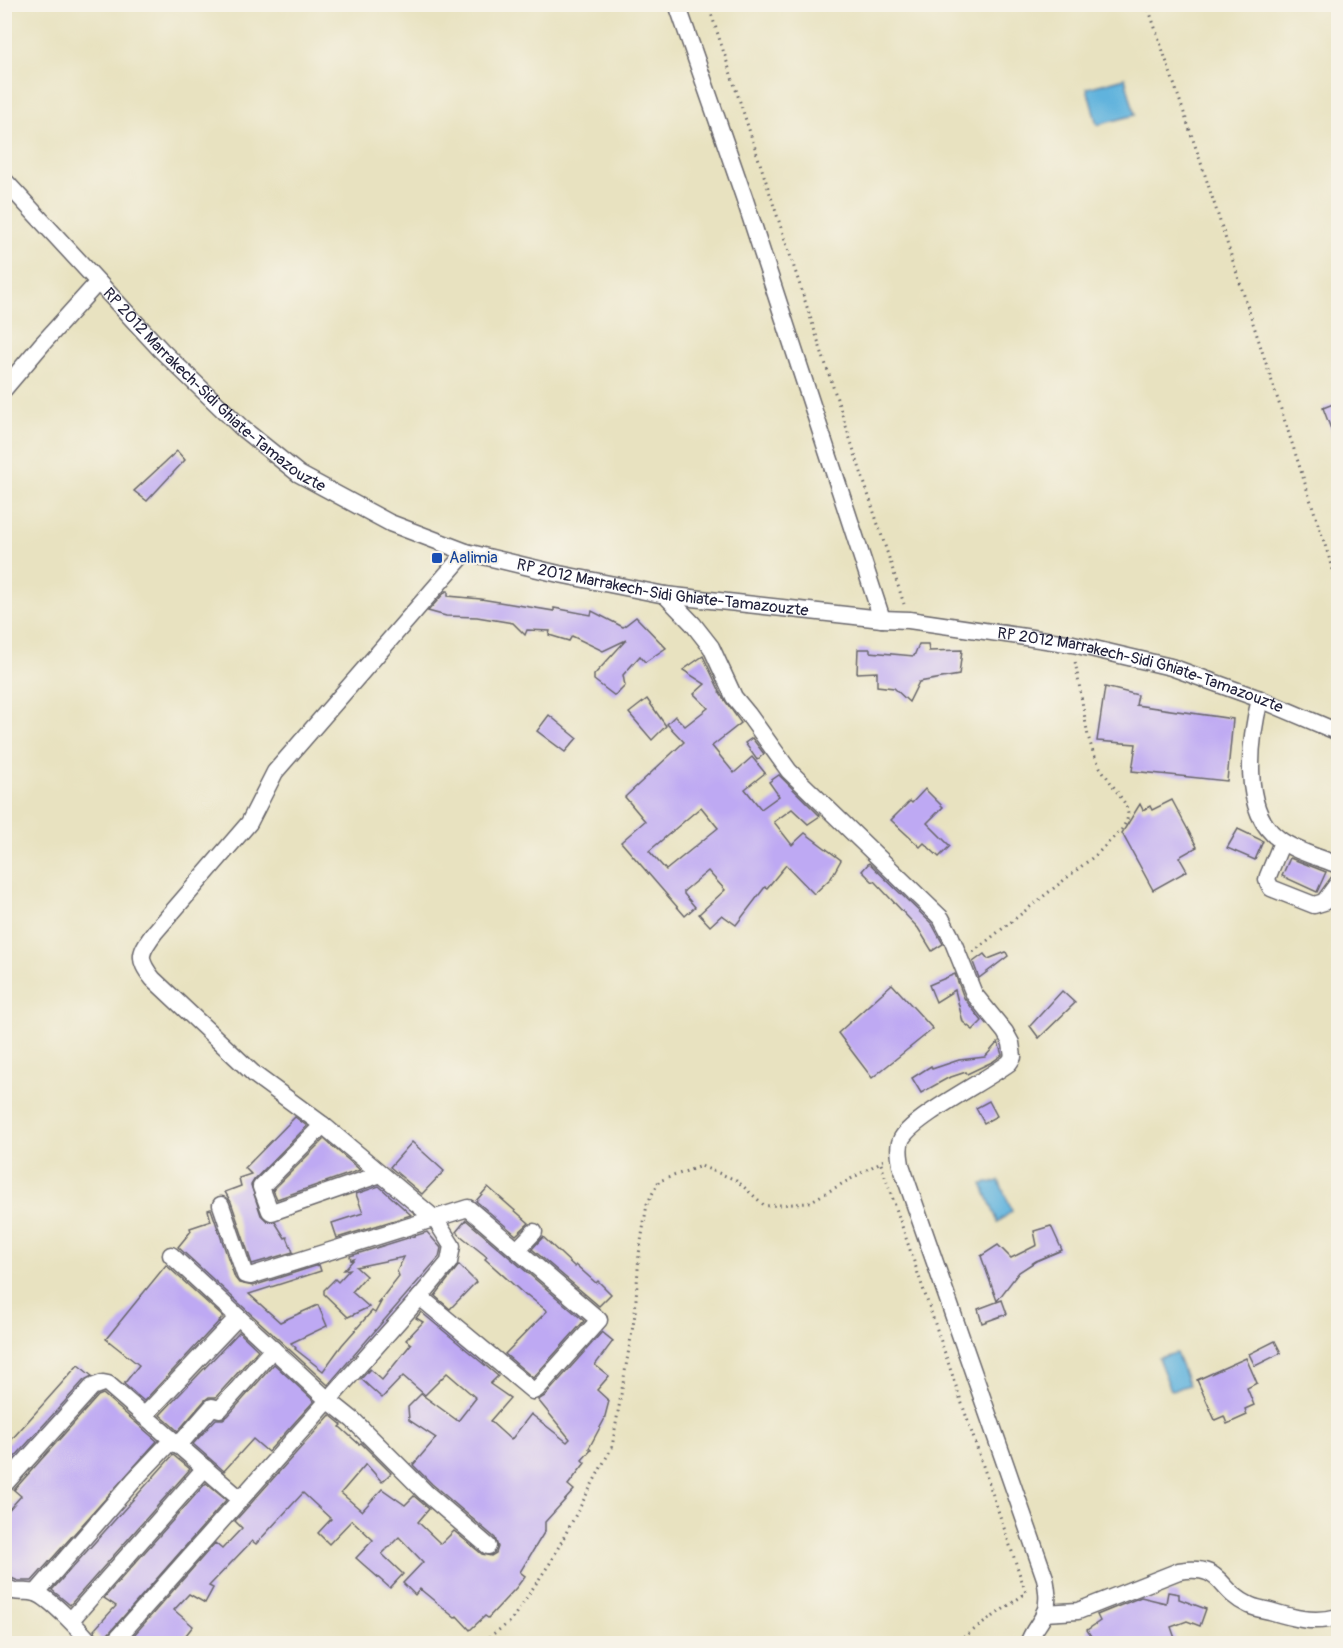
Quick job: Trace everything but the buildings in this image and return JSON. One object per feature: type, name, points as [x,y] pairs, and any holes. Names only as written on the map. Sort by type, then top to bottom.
[{"type":"street","points":[[677,4],[744,197],[882,619]]},
{"type":"street","name":"RP 2012 Marrakech-Sidi Ghiate-Tamazouzte","points":[[4,180],[161,350],[243,429],[299,474],[390,522],[466,552],[664,595],[909,620],[1073,644],[1171,667],[1260,699],[1338,732]]},
{"type":"street","points":[[4,389],[98,282]]},
{"type":"street","points":[[112,1644],[420,1296],[451,1257],[452,1246],[435,1220],[323,1125],[255,1075],[153,979],[142,963],[141,954],[155,932],[249,823],[274,772],[466,552]]},
{"type":"street","points":[[664,595],[693,624],[711,647],[734,697],[789,771],[941,918],[974,994],[1005,1032],[1011,1043],[1013,1057],[1009,1064],[915,1124],[902,1138],[898,1150],[1045,1578],[1047,1592],[1044,1613],[1031,1633],[1028,1644]]},
{"type":"street","points":[[1260,699],[1252,732],[1251,760],[1253,784],[1262,819],[1270,832],[1282,842],[1338,865]]},
{"type":"street","points":[[1282,842],[1268,876],[1270,888],[1314,905],[1324,902],[1338,884]]},
{"type":"street","points":[[323,1125],[261,1187],[270,1211],[381,1174]]},
{"type":"street","points":[[221,1205],[245,1275],[250,1276],[468,1208],[496,1239],[517,1250],[598,1320],[533,1391],[420,1296]]},
{"type":"street","points":[[517,1250],[534,1232]]},
{"type":"street","points":[[171,1255],[328,1400],[353,1420],[425,1492],[488,1546]]},
{"type":"street","points":[[144,1416],[238,1317]]},
{"type":"street","points":[[36,1593],[128,1487],[212,1407],[220,1409],[273,1349]]},
{"type":"street","points":[[4,1485],[92,1387],[108,1384],[239,1498]]},
{"type":"street","points":[[71,1620],[205,1468]]},
{"type":"street","points":[[1044,1613],[1078,1611],[1179,1571],[1194,1569],[1213,1574],[1246,1604],[1304,1621],[1328,1620],[1338,1617]]},
{"type":"street","points":[[4,1586],[14,1593],[36,1593],[71,1620],[92,1644]]},
{"type":"path","points":[[708,4],[909,620]]},
{"type":"path","points":[[1147,4],[1250,311],[1338,585]]},
{"type":"path","points":[[962,962],[1097,854],[1122,829],[1127,820],[1126,805],[1100,767],[1088,736],[1073,644]]},
{"type":"path","points":[[479,1644],[510,1622],[549,1563],[612,1447],[635,1314],[639,1254],[646,1204],[659,1181],[701,1166],[736,1180],[765,1206],[808,1203],[880,1163],[898,1150]]},
{"type":"path","points":[[880,1163],[1026,1593],[954,1644]]},
{"type":"water","points":[[1125,78],[1135,115],[1097,125],[1087,88]]},
{"type":"water","points":[[999,1181],[1012,1211],[998,1222],[982,1184]]},
{"type":"water","points":[[1176,1353],[1189,1385],[1171,1390],[1158,1358]]},
{"type":"place","name":"Aalimia","points":[[437,558]]}]
